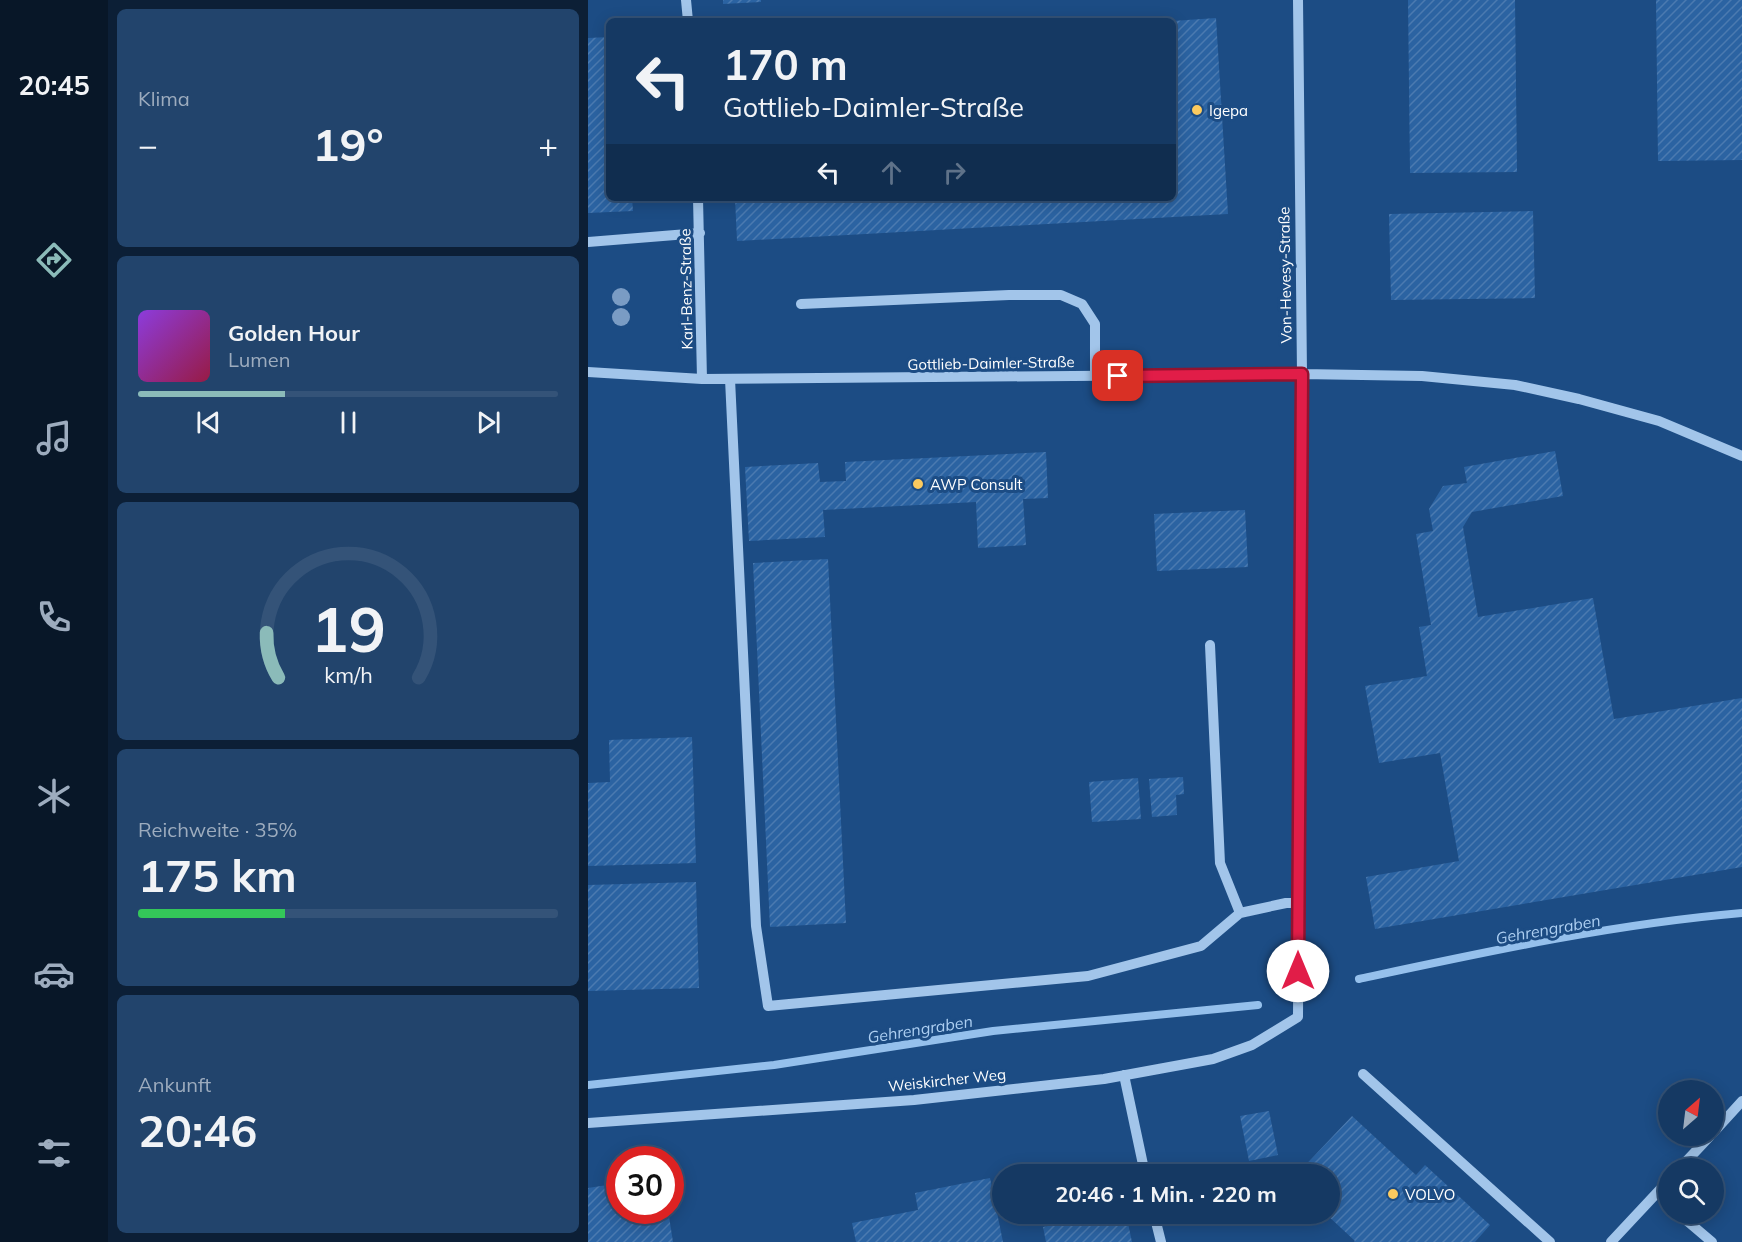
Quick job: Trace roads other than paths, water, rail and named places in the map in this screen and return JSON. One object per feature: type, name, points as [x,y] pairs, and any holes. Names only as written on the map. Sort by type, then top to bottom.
[{"type":"street","points":[[686,0],[688,18]]},
{"type":"street","name":"Von-Hevesy-Straße","points":[[1298,0],[1302,374],[1298,1017]]},
{"type":"street","name":"Karl-Benz-Straße","points":[[698,201],[702,379]]},
{"type":"street","points":[[588,242],[700,233]]},
{"type":"street","points":[[801,304],[1061,295],[1082,304],[1095,324],[1095,376]]},
{"type":"street","name":"Gottlieb-Daimler-Straße","points":[[588,372],[702,379],[1302,374],[1422,376],[1515,385],[1580,399],[1659,421],[1742,456]]},
{"type":"street","points":[[730,379],[756,926],[768,1006],[1088,975],[1202,946],[1239,913],[1286,903],[1298,903]]},
{"type":"street","points":[[1210,645],[1220,863],[1239,913]]},
{"type":"street","name":"Weiskircher Weg","points":[[588,1123],[914,1100],[1104,1079],[1213,1059],[1252,1045],[1298,1017]]},
{"type":"street","points":[[1364,1074],[1550,1242]]},
{"type":"street","points":[[1124,1075],[1143,1164]]},
{"type":"street","points":[[1724,1121],[1742,1101]]},
{"type":"street","points":[[1689,1158],[1701,1146]]},
{"type":"street","points":[[1611,1242],[1658,1192]]},
{"type":"street","points":[[1156,1224],[1161,1242]]},
{"type":"street","points":[[1691,1224],[1712,1242]]},
{"type":"waterway","name":"Gehrengraben","points":[[1359,979],[1597,932],[1742,913]]},
{"type":"waterway","name":"Gehrengraben","points":[[588,1085],[774,1065],[993,1031],[1258,1005]]},
{"type":"place","name":"Igepa","points":[[1197,110]]},
{"type":"place","name":"AWP Consult","points":[[918,484]]},
{"type":"place","name":"VOLVO","points":[[1393,1194]]}]
